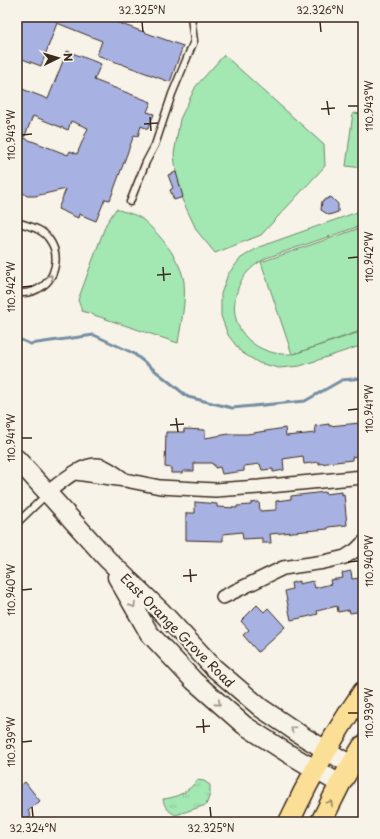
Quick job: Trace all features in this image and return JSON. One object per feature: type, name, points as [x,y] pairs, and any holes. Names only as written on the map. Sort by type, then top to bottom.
[{"type":"main road","name":"East Orange Grove Road","points":[[17,459],[107,559],[160,610],[213,667],[231,684],[261,708],[325,750],[351,765]]},
{"type":"main road","name":"East Orange Grove Road","points":[[107,559],[149,633],[194,681],[244,724],[315,770],[340,784]]},
{"type":"main road","points":[[289,822],[325,750],[343,720],[363,692]]},
{"type":"main road","points":[[320,822],[340,784],[363,746]]},
{"type":"street","points":[[48,493],[82,468],[98,465],[103,466],[125,480]]},
{"type":"street","points":[[76,473],[88,483],[96,485],[125,480],[160,487],[214,490],[259,488],[363,477]]},
{"type":"street","points":[[223,597],[283,568],[324,562],[345,557],[356,550],[363,543]]},
{"type":"lane","points":[[130,202],[146,162],[155,145],[172,94],[194,40],[191,17]]},
{"type":"lane","points":[[17,222],[41,230],[49,238],[54,248],[56,260],[54,271],[48,281],[39,289],[28,293],[17,293]]},
{"type":"lane","points":[[17,523],[48,493]]},
{"type":"green space","points":[[224,55],[324,145],[325,166],[261,235],[215,253],[197,231],[178,191],[174,154],[180,119],[196,86]]},
{"type":"green space","points":[[353,113],[363,114],[363,168],[346,166]]},
{"type":"green space","points":[[116,209],[137,216],[149,225],[162,239],[179,265],[184,282],[184,298],[178,343],[82,311],[78,300],[106,224]]},
{"type":"green space","points":[[363,210],[363,225],[266,258],[256,264],[240,282],[234,308],[236,320],[248,339],[257,346],[268,351],[279,354],[292,354],[261,262],[363,227],[363,330],[294,354],[363,331],[363,345],[300,366],[279,368],[259,363],[241,352],[228,335],[221,316],[221,294],[228,274],[241,258],[259,247]]},
{"type":"green space","points":[[197,780],[204,781],[210,785],[210,794],[206,805],[176,815],[169,811],[164,804],[163,799],[182,793],[191,787]]},
{"type":"building","points":[[17,17],[112,17],[110,20],[183,46],[170,82],[97,55],[102,41],[57,23],[41,66],[17,57]]},
{"type":"building","points":[[67,51],[101,64],[94,80],[151,102],[147,112],[154,114],[148,129],[141,126],[138,136],[134,135],[110,200],[105,199],[96,221],[79,214],[78,218],[58,209],[66,189],[35,196],[27,196],[17,186],[17,87],[48,99]],"holes":[[[33,116],[68,130],[71,121],[88,128],[77,154],[70,151],[68,155],[24,138]]]},
{"type":"building","points":[[176,172],[183,197],[174,200],[170,190],[173,188],[168,175]]},
{"type":"building","points":[[331,197],[338,204],[338,212],[329,215],[321,210],[322,201]]},
{"type":"building","points":[[360,423],[361,431],[363,430],[363,455],[352,457],[352,460],[319,464],[319,462],[304,464],[303,456],[283,459],[284,470],[273,472],[273,469],[262,470],[260,464],[244,466],[244,471],[222,474],[220,467],[215,468],[215,465],[212,463],[194,463],[194,471],[183,471],[183,473],[171,473],[171,468],[165,467],[166,432],[184,432],[184,429],[205,430],[205,438],[229,434],[247,434],[285,428],[286,436],[316,433],[315,426]]},
{"type":"building","points":[[325,492],[325,494],[342,492],[342,495],[344,494],[347,525],[328,527],[328,529],[270,534],[271,543],[262,543],[262,538],[243,539],[242,532],[223,534],[223,541],[186,540],[186,513],[195,513],[195,502],[217,504],[217,507],[237,508],[237,506],[251,505],[251,503],[259,502],[260,511],[276,510],[276,501],[291,499],[291,496]]},
{"type":"building","points":[[351,571],[352,579],[360,578],[363,595],[363,611],[350,613],[349,610],[338,612],[337,606],[317,611],[318,614],[291,620],[285,591],[292,589],[291,583],[299,581],[299,584],[313,581],[315,588],[331,584],[330,580],[343,578],[342,573]]},
{"type":"building","points":[[257,605],[264,612],[268,608],[285,627],[258,652],[243,635],[249,630],[241,621]]},
{"type":"building","points":[[25,782],[40,801],[28,811],[31,816],[24,822],[17,822],[17,789]]},
{"type":"waterway","points":[[17,338],[30,344],[94,335],[133,353],[188,397],[232,408],[305,401],[342,380],[363,378]]}]
